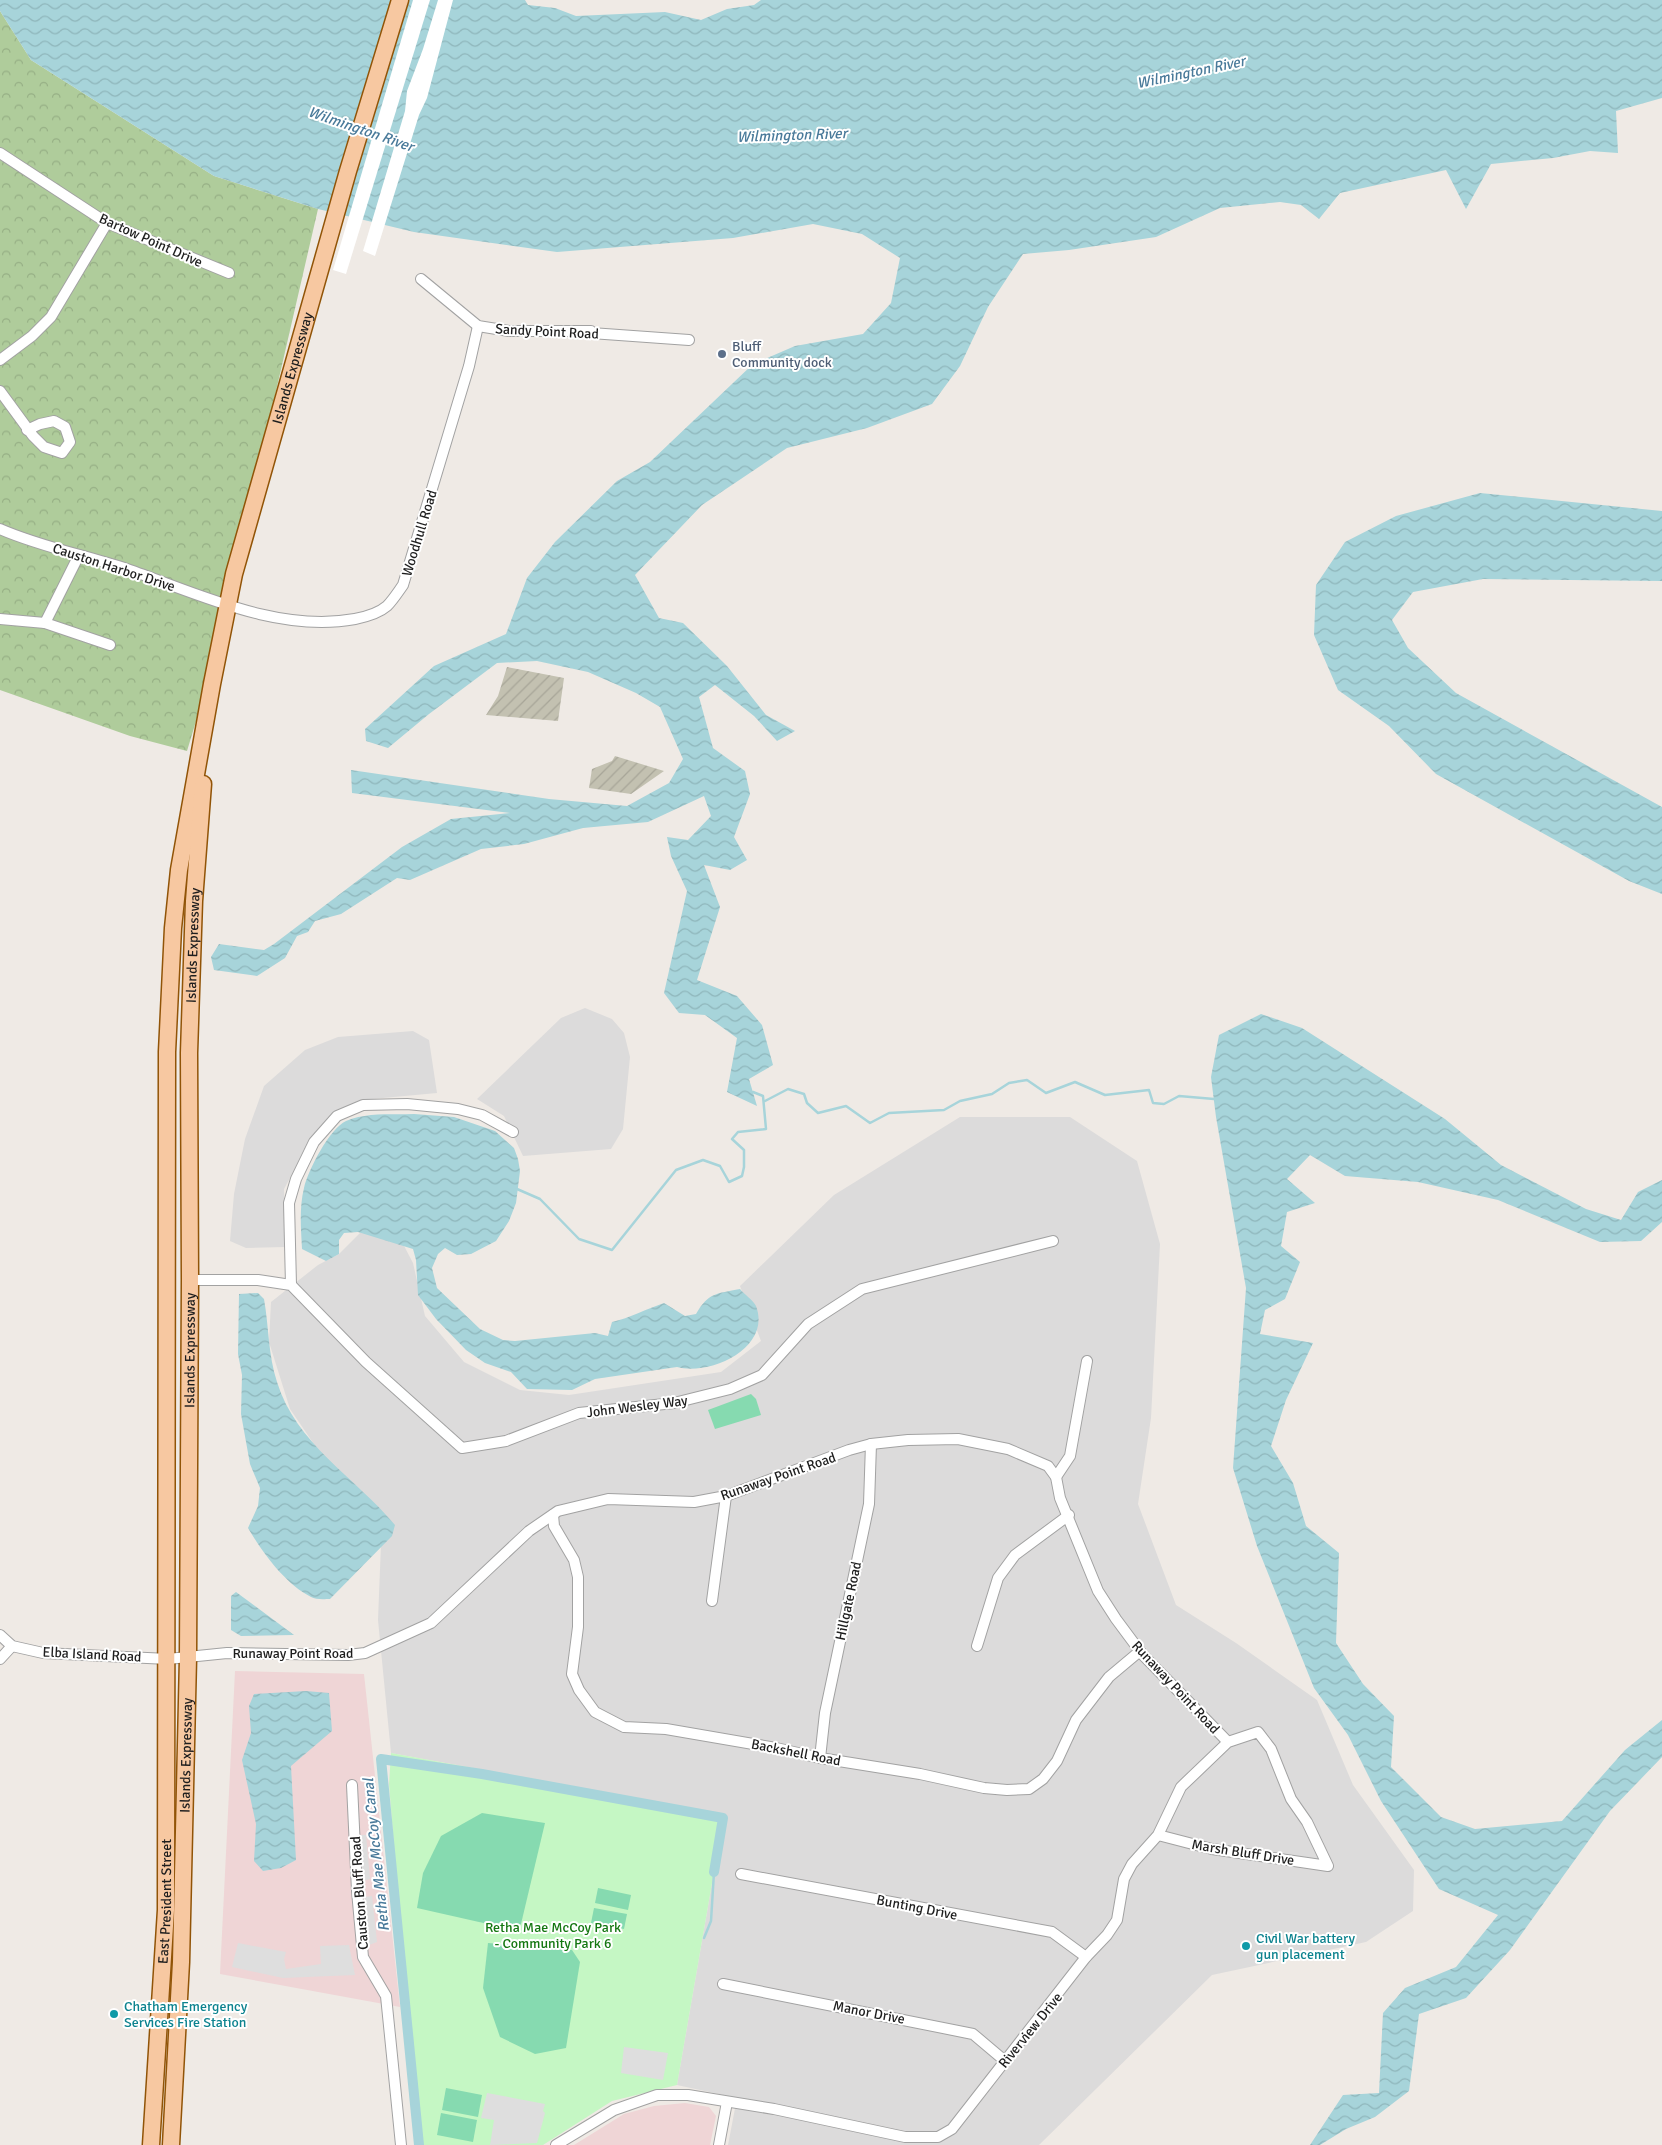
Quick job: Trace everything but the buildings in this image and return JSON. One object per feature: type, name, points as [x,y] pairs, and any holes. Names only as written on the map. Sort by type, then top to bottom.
[{"type":"main road","name":"Islands Expressway","points":[[168,1659],[169,1014],[172,928],[179,870],[228,604],[267,452],[330,241],[348,171],[400,0]]},
{"type":"main road","name":"Islands Expressway","points":[[181,1962],[188,1658],[189,1052],[194,901],[204,782],[203,739]]},
{"type":"main road","name":"East President Street","points":[[151,2141],[166,1910],[168,1659]]},
{"type":"main road","name":"East President Street","points":[[171,2145],[181,1962]]},
{"type":"street","name":"Bartow Point Drive","points":[[1,155],[107,223],[229,274]]},
{"type":"street","points":[[0,360],[32,336],[51,317],[107,223]]},
{"type":"street","name":"Sandy Point Road","points":[[421,279],[478,326],[509,331],[591,331],[590,333],[689,340]]},
{"type":"street","name":"Woodhull Road","points":[[228,604],[279,618],[313,622],[342,621],[365,617],[386,607],[403,585],[469,366],[478,326]]},
{"type":"street","points":[[0,391],[27,430]]},
{"type":"street","name":"Causton Harbor Drive","points":[[0,529],[20,538],[79,555],[228,604]]},
{"type":"street","points":[[44,623],[79,555]]},
{"type":"street","points":[[0,619],[44,623],[110,645]]},
{"type":"street","points":[[190,1280],[258,1280],[291,1285],[289,1203],[296,1179],[314,1142],[337,1116],[363,1105],[424,1106],[458,1109],[482,1115],[512,1132]]},
{"type":"street","name":"John Wesley Way","points":[[291,1285],[366,1362],[462,1448],[506,1440],[579,1413],[674,1403],[750,1382],[762,1374],[808,1324],[862,1288],[1053,1241]]},
{"type":"street","points":[[1056,1477],[1070,1456],[1087,1361]]},
{"type":"street","name":"Runaway Point Road","points":[[188,1658],[226,1653],[348,1655],[365,1653],[431,1623],[530,1531],[558,1512],[579,1504],[608,1499],[686,1502],[726,1496],[849,1450],[871,1444],[908,1440],[958,1439],[983,1443],[1025,1456],[1048,1466],[1056,1477],[1060,1498],[1098,1591],[1140,1651],[1228,1742]]},
{"type":"street","name":"Hillgate Road","points":[[820,1758],[824,1719],[869,1504],[871,1444]]},
{"type":"street","points":[[712,1601],[726,1496]]},
{"type":"street","name":"Backshell Road","points":[[553,1515],[554,1526],[574,1560],[578,1576],[578,1627],[572,1674],[579,1690],[596,1712],[624,1727],[666,1729],[776,1748],[820,1758],[920,1774],[984,1788],[1029,1789],[1043,1779],[1057,1761],[1076,1720],[1092,1696],[1109,1677],[1140,1651]]},
{"type":"street","points":[[977,1646],[998,1578],[1014,1555],[1068,1515]]},
{"type":"street","name":"Elba Island Road","points":[[0,1635],[12,1646],[43,1653],[168,1659],[188,1658]]},
{"type":"street","points":[[0,1659],[12,1646]]},
{"type":"street","name":"Riverview Drive","points":[[556,2145],[614,2110],[657,2095],[688,2095],[774,2108],[905,2137],[938,2137],[952,2129],[1086,1957],[1107,1935],[1117,1920],[1124,1879],[1128,1871],[1158,1835],[1181,1787],[1228,1742],[1258,1732],[1271,1749],[1291,1799],[1307,1822],[1328,1866]]},
{"type":"street","name":"Causton Bluff Road","points":[[352,1785],[357,1891],[363,1957],[386,1996],[401,2145]]},
{"type":"street","name":"Marsh Bluff Drive","points":[[1158,1835],[1212,1848],[1328,1866]]},
{"type":"street","name":"Bunting Drive","points":[[741,1874],[1052,1932],[1086,1957]]},
{"type":"street","name":"Manor Drive","points":[[723,1984],[973,2034],[1005,2061]]},
{"type":"street","points":[[719,2145],[727,2102]]},
{"type":"street","points":[[151,2141],[171,2145]]},
{"type":"shaded area","points":[[507,667],[564,678],[558,721],[486,715],[498,696]]},
{"type":"shaded area","points":[[615,756],[664,771],[631,794],[589,788],[592,769],[612,761]]},
{"type":"shaded area","points":[[585,1008],[612,1019],[624,1033],[630,1057],[623,1129],[611,1149],[523,1156],[504,1116],[477,1099],[561,1018]]},
{"type":"shaded area","points":[[413,1031],[429,1040],[437,1093],[361,1100],[332,1113],[307,1147],[284,1189],[285,1247],[246,1248],[230,1241],[234,1194],[245,1139],[264,1086],[305,1050],[338,1037]]},
{"type":"shaded area","points":[[960,1117],[1070,1117],[1137,1161],[1160,1244],[1151,1418],[1138,1504],[1176,1605],[1236,1643],[1317,1700],[1353,1785],[1414,1870],[1413,1911],[1366,1942],[1212,1975],[1039,2145],[728,2145],[737,2098],[677,2085],[724,1814],[391,1753],[378,1620],[382,1519],[333,1472],[290,1409],[269,1342],[271,1302],[318,1265],[339,1254],[362,1231],[402,1242],[413,1263],[425,1316],[464,1362],[520,1390],[569,1395],[721,1372],[761,1341],[740,1286],[834,1195]]},
{"type":"shaded area","points":[[235,1671],[364,1674],[400,2007],[220,1974]]},
{"type":"shaded area","points":[[358,1835],[366,1835],[370,1879],[363,1881]]},
{"type":"shaded area","points":[[372,1896],[377,1942],[369,1945],[365,1897]]},
{"type":"shaded area","points":[[238,1943],[286,1952],[284,1959],[286,1969],[321,1964],[320,1946],[349,1945],[355,1975],[283,1978],[232,1967]]},
{"type":"shaded area","points":[[624,2047],[668,2053],[663,2080],[621,2073]]},
{"type":"shaded area","points":[[487,2093],[545,2104],[543,2111],[545,2113],[537,2143],[490,2145],[494,2120],[481,2118]]},
{"type":"shaded area","points":[[685,2103],[709,2107],[716,2116],[710,2145],[574,2145],[624,2114],[654,2106]]},
{"type":"green space","points":[[0,11],[31,60],[214,176],[318,209],[212,668],[187,751],[130,736],[0,690]]},
{"type":"green space","points":[[751,1394],[756,1399],[761,1415],[715,1429],[708,1410]]},
{"type":"green space","name":"Retha Mae McCoy Park - Community Park 6","points":[[391,1753],[724,1814],[677,2085],[612,2101],[543,2145],[418,2145],[389,1784]]},
{"type":"green space","points":[[482,1813],[545,1823],[521,1924],[514,1930],[417,1908],[423,1873],[441,1836]]},
{"type":"green space","points":[[598,1888],[631,1895],[628,1910],[595,1903]]},
{"type":"green space","points":[[594,1908],[627,1914],[624,1929],[591,1923]]},
{"type":"green space","points":[[488,1943],[572,1950],[580,1962],[566,2048],[535,2054],[500,2037],[483,1988]]},
{"type":"green space","points":[[446,2088],[482,2095],[478,2117],[442,2110]]},
{"type":"green space","points":[[441,2113],[477,2120],[473,2142],[437,2135]]},
{"type":"water","name":"Wilmington River","points":[[0,0],[525,0],[528,5],[555,8],[576,16],[665,12],[701,20],[727,9],[754,5],[761,0],[1662,0],[1662,98],[1616,111],[1618,153],[1590,151],[1553,158],[1491,164],[1466,209],[1446,170],[1340,193],[1319,219],[1301,205],[1280,202],[1220,208],[1156,237],[1069,250],[1023,254],[988,307],[960,366],[932,404],[867,428],[787,448],[702,505],[635,575],[659,618],[683,623],[727,666],[766,715],[795,731],[777,741],[754,716],[715,685],[699,697],[713,748],[745,771],[750,794],[734,837],[747,860],[730,870],[704,865],[720,907],[697,980],[737,996],[762,1025],[773,1065],[749,1079],[757,1106],[727,1092],[737,1038],[705,1015],[679,1013],[664,993],[687,891],[671,856],[667,837],[688,840],[711,816],[704,796],[648,822],[583,828],[524,844],[481,849],[410,880],[397,878],[341,914],[315,921],[308,932],[297,936],[285,958],[257,976],[214,970],[211,957],[219,944],[264,950],[402,847],[451,819],[510,813],[352,793],[351,770],[549,799],[627,806],[669,783],[683,759],[660,707],[636,693],[588,672],[537,661],[497,663],[429,714],[388,748],[366,741],[365,729],[434,666],[506,634],[527,578],[555,542],[617,481],[650,462],[753,364],[795,346],[863,334],[891,303],[900,258],[862,234],[813,224],[733,238],[557,252],[414,232],[318,209],[214,176],[31,60],[0,11]]},
{"type":"water","points":[[1480,493],[1662,511],[1662,581],[1483,579],[1413,592],[1392,620],[1408,648],[1456,693],[1662,807],[1662,894],[1629,881],[1436,774],[1389,726],[1338,690],[1314,635],[1316,585],[1345,542],[1396,516]]},
{"type":"water","points":[[1261,1014],[1302,1028],[1445,1119],[1501,1165],[1586,1209],[1621,1220],[1638,1192],[1662,1180],[1662,1222],[1641,1241],[1600,1242],[1498,1200],[1418,1182],[1345,1176],[1310,1155],[1287,1179],[1315,1203],[1287,1212],[1281,1246],[1300,1262],[1285,1299],[1265,1310],[1260,1334],[1313,1343],[1286,1400],[1271,1446],[1293,1483],[1306,1526],[1339,1553],[1336,1643],[1363,1684],[1394,1716],[1391,1767],[1441,1817],[1475,1829],[1562,1821],[1625,1750],[1662,1720],[1662,1757],[1610,1811],[1510,1950],[1466,1998],[1419,2014],[1409,2091],[1375,2117],[1346,2129],[1320,2145],[1310,2145],[1343,2095],[1379,2093],[1383,2013],[1405,1988],[1456,1967],[1498,1915],[1439,1889],[1381,1801],[1348,1735],[1314,1688],[1257,1546],[1233,1468],[1246,1288],[1216,1117],[1211,1077],[1219,1035]]},
{"type":"water","points":[[414,1114],[454,1117],[495,1131],[514,1148],[518,1159],[520,1171],[516,1203],[509,1221],[496,1241],[471,1254],[457,1255],[445,1248],[438,1254],[432,1268],[437,1288],[480,1329],[503,1340],[515,1341],[595,1333],[608,1336],[612,1322],[664,1303],[685,1316],[696,1314],[705,1302],[714,1295],[740,1289],[756,1306],[759,1321],[755,1335],[747,1346],[735,1356],[721,1363],[706,1367],[691,1369],[677,1367],[595,1379],[572,1390],[527,1389],[511,1372],[485,1363],[466,1350],[436,1319],[418,1295],[416,1260],[413,1249],[358,1232],[344,1233],[339,1240],[339,1254],[326,1261],[302,1249],[301,1211],[306,1180],[333,1132],[346,1121],[362,1116]]},
{"type":"water","points":[[258,1293],[264,1299],[272,1362],[277,1382],[286,1404],[312,1442],[395,1525],[392,1536],[330,1599],[313,1598],[292,1584],[267,1557],[248,1528],[258,1506],[260,1488],[250,1464],[241,1414],[242,1375],[238,1354],[239,1294]]},
{"type":"water","points":[[236,1592],[294,1635],[241,1636],[231,1630],[231,1596]]},
{"type":"water","points":[[306,1691],[329,1693],[332,1731],[291,1766],[296,1860],[281,1868],[263,1871],[254,1861],[256,1824],[242,1760],[251,1733],[249,1706],[254,1694]]},
{"type":"pier","points":[[413,0],[430,0],[346,274],[333,270]]},
{"type":"pier","points":[[438,0],[453,0],[427,98],[419,115],[375,256],[363,251],[405,111],[407,91],[423,49]]},
{"type":"waterway","points":[[765,1101],[788,1089],[804,1094],[807,1103],[818,1113],[846,1106],[870,1123],[889,1113],[944,1110],[960,1101],[992,1094],[1009,1083],[1027,1080],[1046,1093],[1075,1082],[1105,1095],[1149,1090],[1153,1103],[1164,1104],[1179,1096],[1214,1099]]},
{"type":"waterway","points":[[517,1189],[540,1199],[579,1239],[612,1250],[676,1170],[703,1160],[720,1166],[729,1182],[742,1176],[744,1150],[732,1139],[738,1132],[766,1129],[763,1096],[753,1092]]},
{"type":"waterway","name":"Retha Mae McCoy Canal","points":[[419,2145],[381,1759],[482,1774],[723,1818],[714,1872]]},
{"type":"waterway","points":[[704,1938],[711,1921],[714,1872]]},
{"type":"place","name":"Bluff Community dock","points":[[722,354]]},
{"type":"place","name":"Civil War battery gun placement","points":[[1246,1946]]},
{"type":"place","name":"Chatham Emergency Services Fire Station","points":[[114,2014]]}]
